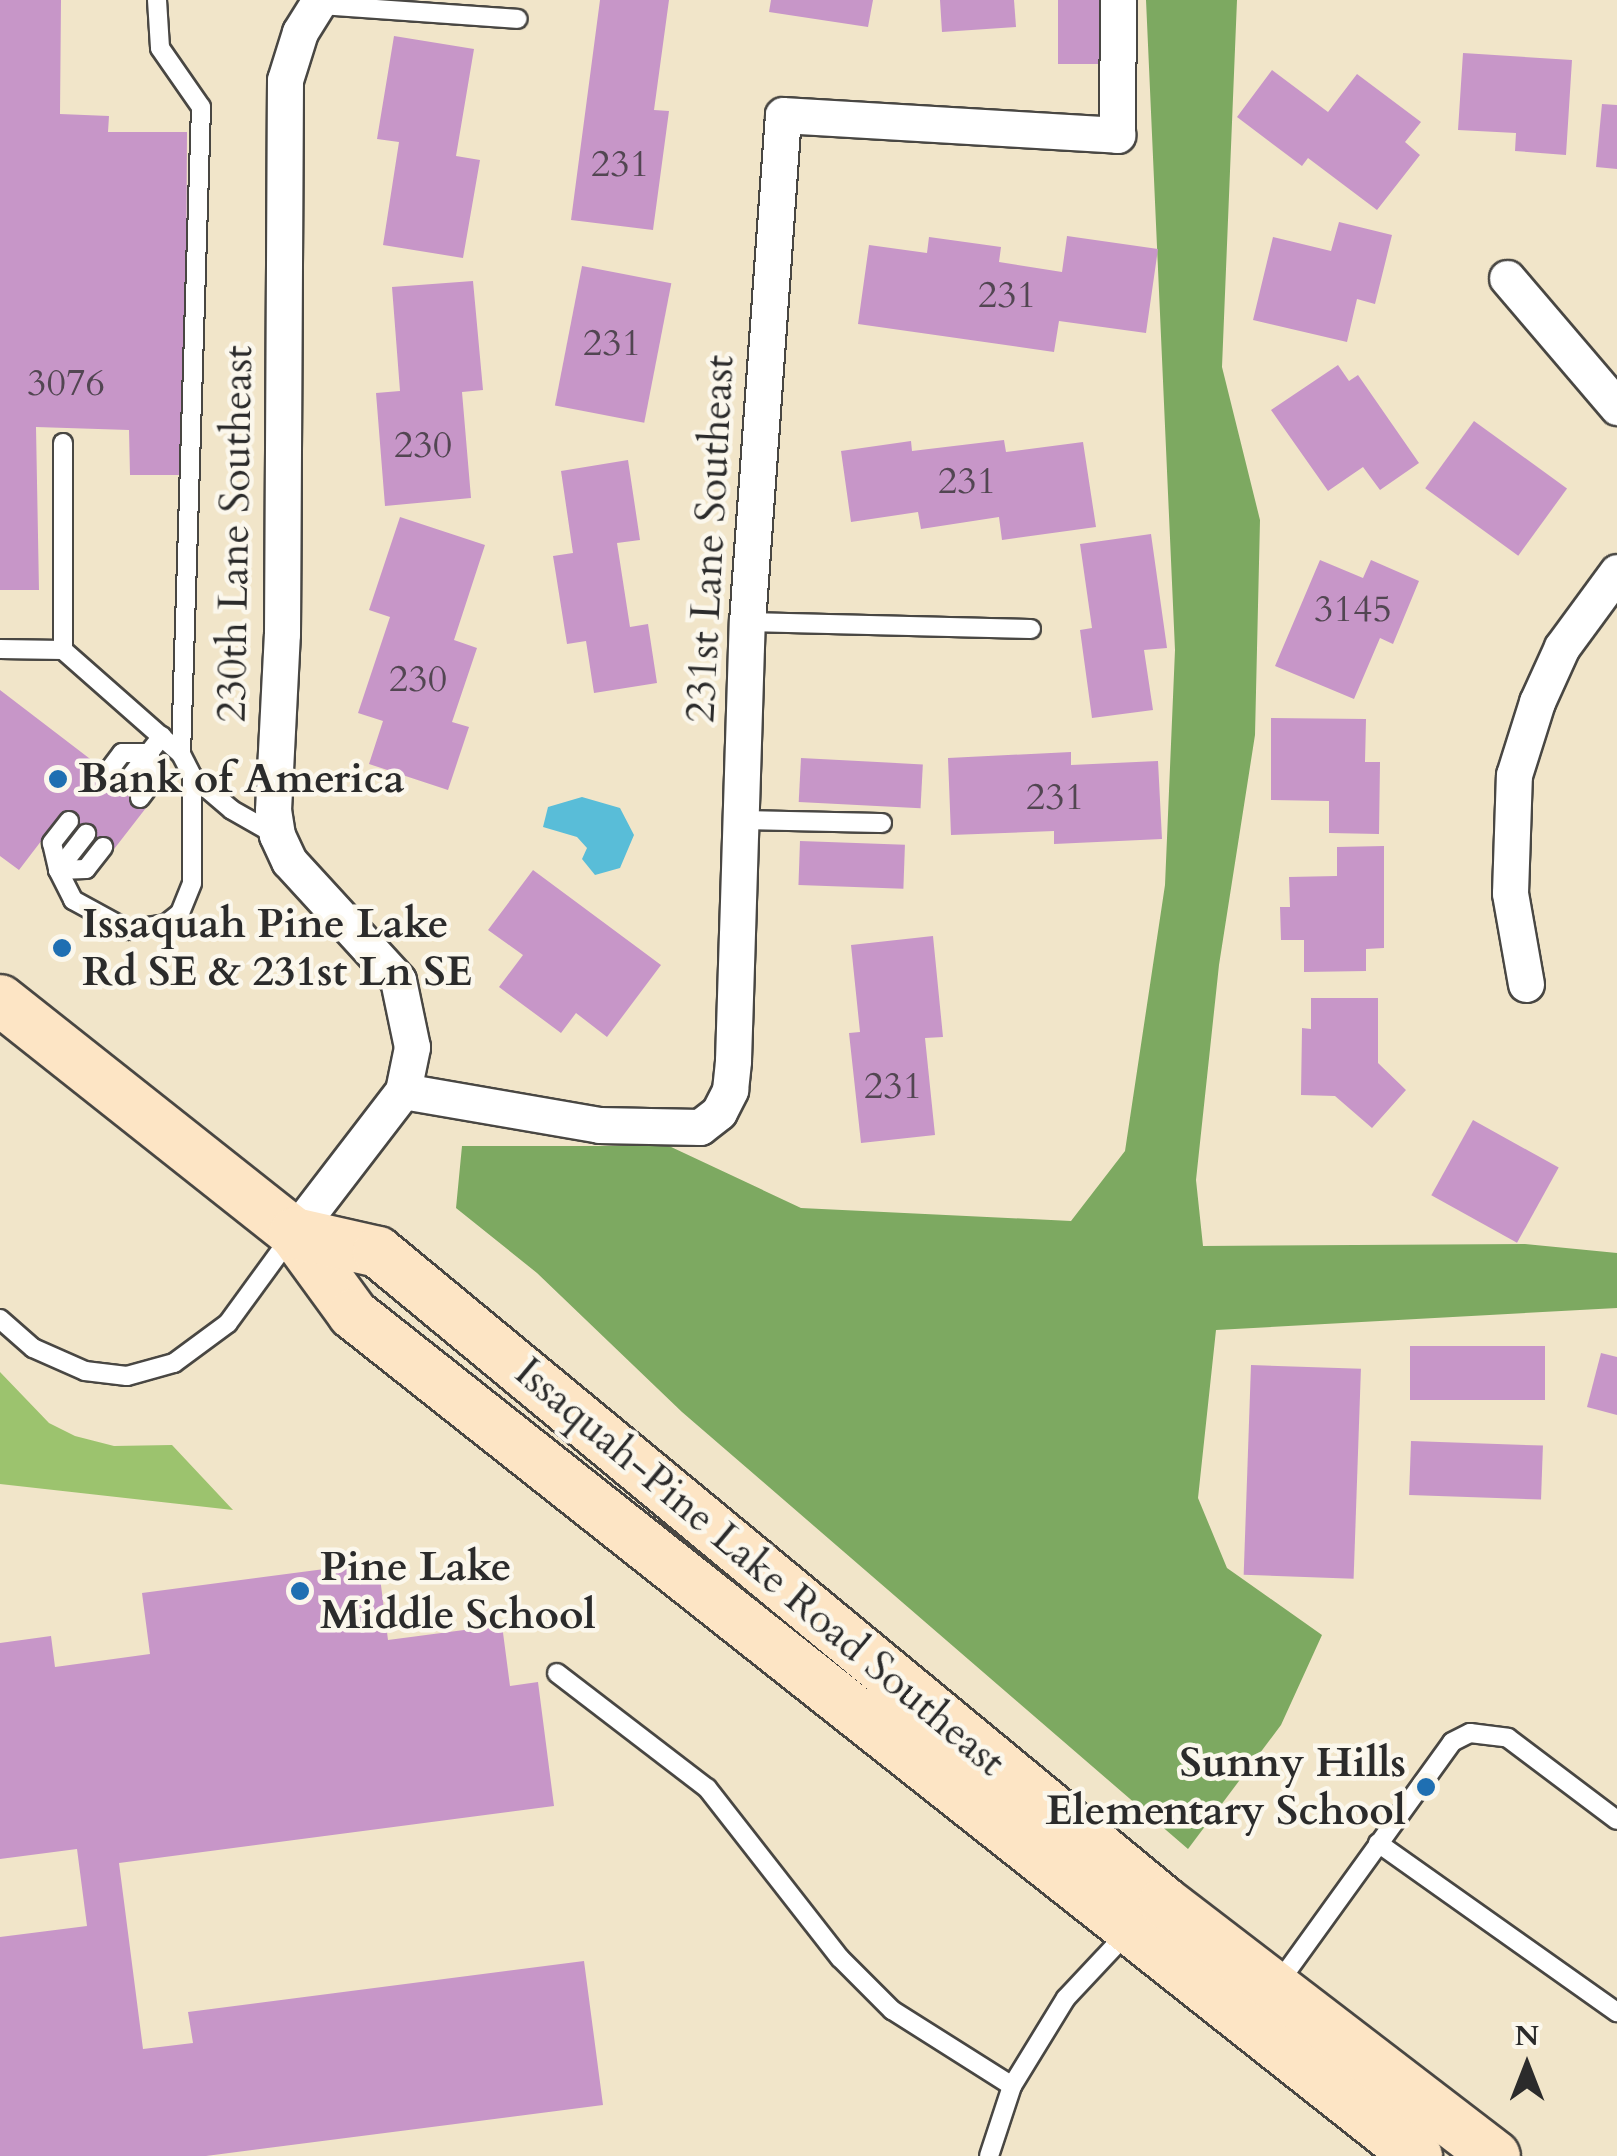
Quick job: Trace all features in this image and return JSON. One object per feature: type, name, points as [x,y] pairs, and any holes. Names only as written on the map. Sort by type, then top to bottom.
[{"type":"main road","name":"Issaquah-Pine Lake Road Southeast","points":[[0,1000],[294,1233],[353,1314],[1418,2156]]},
{"type":"main road","name":"Issaquah-Pine Lake Road Southeast","points":[[294,1233],[378,1252],[1164,1902],[1280,2011],[1495,2156]]},
{"type":"street","name":"231st Lane Southeast","points":[[403,1091],[599,1126],[700,1127],[719,1112],[730,1090],[734,1060],[747,622],[783,115],[1117,135],[1118,0]]},
{"type":"street","name":"230th Lane Southeast","points":[[294,1233],[403,1091],[412,1047],[398,980],[289,861],[277,836],[273,810],[282,634],[285,80],[300,32],[319,3]]},
{"type":"street","points":[[1507,278],[1617,407]]},
{"type":"street","points":[[1526,984],[1510,893],[1509,826],[1514,776],[1537,702],[1562,647],[1617,572]]},
{"type":"lane","points":[[157,0],[160,48],[201,107],[182,754]]},
{"type":"lane","points":[[319,3],[518,19]]},
{"type":"lane","points":[[64,443],[64,650]]},
{"type":"lane","points":[[747,622],[1031,629]]},
{"type":"lane","points":[[0,648],[64,650],[182,754],[192,776],[192,883],[180,913],[166,924],[148,930],[110,924],[73,900],[58,870],[52,843],[69,821]]},
{"type":"lane","points":[[124,786],[162,736]]},
{"type":"lane","points":[[107,772],[122,753],[148,753]]},
{"type":"lane","points":[[140,798],[155,778],[148,753]]},
{"type":"lane","points":[[192,776],[232,810],[277,836]]},
{"type":"lane","points":[[741,820],[882,822]]},
{"type":"lane","points":[[58,870],[86,834]]},
{"type":"lane","points":[[58,870],[86,869],[102,847]]},
{"type":"lane","points":[[0,1318],[33,1348],[85,1370],[127,1376],[174,1363],[228,1323],[294,1233]]},
{"type":"lane","points":[[557,1674],[707,1788],[840,1958],[892,2010],[1012,2086]]},
{"type":"lane","points":[[1351,2105],[1352,2092],[1342,2078],[1280,2011],[1378,1844],[1452,1742],[1470,1734],[1508,1738],[1617,1820]]},
{"type":"lane","points":[[1378,1844],[1617,2012]]},
{"type":"lane","points":[[989,2156],[1012,2086],[1066,1998],[1129,1931]]},
{"type":"green space","points":[[1146,0],[1237,0],[1222,367],[1260,520],[1255,735],[1219,965],[1196,1180],[1203,1246],[1525,1244],[1617,1253],[1617,1308],[1216,1330],[1198,1498],[1227,1568],[1322,1635],[1281,1725],[1188,1849],[682,1412],[537,1273],[456,1208],[462,1146],[669,1146],[801,1208],[1071,1221],[1125,1151],[1165,885],[1175,650]]},
{"type":"green space","points":[[0,1372],[49,1423],[75,1436],[114,1446],[172,1445],[233,1510],[0,1484]]},
{"type":"water","points":[[582,797],[620,808],[634,835],[620,868],[595,875],[582,859],[587,848],[577,837],[543,827],[548,807]]},
{"type":"building","points":[[0,0],[61,0],[60,114],[109,116],[108,132],[187,132],[185,475],[130,475],[129,430],[36,427],[39,590],[0,590]]},
{"type":"building","points":[[600,0],[669,0],[654,110],[669,111],[653,230],[571,220]]},
{"type":"building","points":[[771,0],[873,0],[868,27],[769,12]]},
{"type":"building","points":[[940,0],[1014,0],[1016,27],[942,32]]},
{"type":"building","points":[[1058,0],[1100,0],[1100,64],[1058,64]]},
{"type":"building","points":[[394,36],[474,49],[456,156],[480,160],[463,258],[383,245],[399,142],[377,139]]},
{"type":"building","points":[[1463,53],[1572,60],[1566,155],[1515,151],[1516,133],[1458,130]]},
{"type":"building","points":[[1272,70],[1328,112],[1357,74],[1421,122],[1405,142],[1420,155],[1377,210],[1308,158],[1302,166],[1237,117]]},
{"type":"building","points":[[1602,104],[1617,105],[1617,169],[1596,167]]},
{"type":"building","points":[[1339,222],[1392,235],[1375,304],[1357,299],[1347,342],[1253,320],[1273,237],[1331,251]]},
{"type":"building","points":[[1067,236],[1158,249],[1146,333],[1059,321],[1054,352],[858,324],[869,245],[927,253],[929,237],[1001,247],[999,262],[1062,272]]},
{"type":"building","points":[[582,266],[671,283],[644,423],[555,405]]},
{"type":"building","points":[[473,281],[483,390],[462,392],[471,498],[385,506],[376,393],[400,391],[392,287]]},
{"type":"building","points":[[1338,365],[1349,381],[1358,375],[1419,463],[1380,490],[1363,467],[1328,491],[1271,410]]},
{"type":"building","points":[[1474,421],[1567,489],[1518,556],[1425,488]]},
{"type":"building","points":[[1004,440],[1006,452],[1083,442],[1096,527],[1002,540],[999,517],[921,529],[918,512],[851,522],[841,451],[911,441],[912,451]]},
{"type":"building","points":[[628,460],[640,540],[617,543],[630,627],[648,624],[657,683],[594,693],[586,641],[567,644],[553,556],[573,553],[561,471]]},
{"type":"building","points":[[400,517],[485,545],[454,640],[477,648],[452,722],[469,727],[448,790],[369,764],[383,721],[358,713],[390,617],[369,610]]},
{"type":"building","points":[[1151,534],[1167,648],[1144,650],[1153,710],[1092,718],[1080,630],[1092,628],[1080,544]]},
{"type":"building","points":[[1320,560],[1363,578],[1371,560],[1419,581],[1393,644],[1380,638],[1354,699],[1275,666]]},
{"type":"building","name":"Bank of America","points":[[0,690],[149,804],[111,853],[61,815],[19,870],[0,856]]},
{"type":"building","points":[[1271,718],[1366,719],[1365,762],[1380,762],[1379,834],[1329,833],[1329,801],[1271,800]]},
{"type":"building","points":[[1071,752],[1071,765],[1158,761],[1162,839],[1054,844],[1054,831],[951,835],[948,758]]},
{"type":"building","points":[[801,758],[923,764],[921,808],[799,802]]},
{"type":"building","points":[[800,841],[905,845],[903,889],[798,885]]},
{"type":"building","points":[[1384,846],[1384,948],[1366,949],[1366,971],[1304,972],[1304,940],[1281,940],[1280,907],[1290,907],[1289,877],[1337,876],[1337,847]]},
{"type":"building","points":[[533,870],[661,965],[607,1037],[576,1013],[561,1033],[499,987],[523,955],[488,930]]},
{"type":"building","points":[[933,936],[943,1037],[925,1038],[935,1135],[861,1143],[849,1033],[860,1032],[851,945]]},
{"type":"building","points":[[1311,998],[1378,998],[1378,1063],[1406,1090],[1372,1128],[1335,1096],[1301,1095],[1302,1028],[1311,1029]]},
{"type":"building","points":[[1473,1120],[1559,1168],[1517,1243],[1431,1195]]},
{"type":"building","points":[[1410,1346],[1545,1346],[1545,1400],[1410,1400]]},
{"type":"building","points":[[1601,1353],[1617,1357],[1617,1415],[1587,1407]]},
{"type":"building","points":[[1251,1365],[1361,1369],[1354,1579],[1244,1575]]},
{"type":"building","points":[[1411,1441],[1543,1446],[1541,1500],[1409,1495]]},
{"type":"building","points":[[378,1562],[388,1640],[502,1625],[510,1686],[538,1682],[554,1806],[119,1863],[143,2049],[193,2043],[188,2012],[584,1961],[603,2105],[206,2156],[0,2156],[0,1937],[87,1926],[77,1849],[0,1859],[0,1643],[51,1636],[55,1667],[150,1654],[142,1593]]},
{"type":"place","name":"Bank of America","points":[[58,779]]},
{"type":"place","name":"Issaquah Pine Lake Rd SE & 231st Ln SE","points":[[62,948]]},
{"type":"place","name":"Pine Lake Middle School","points":[[300,1591]]},
{"type":"place","name":"Sunny Hills Elementary School","points":[[1426,1787]]}]
